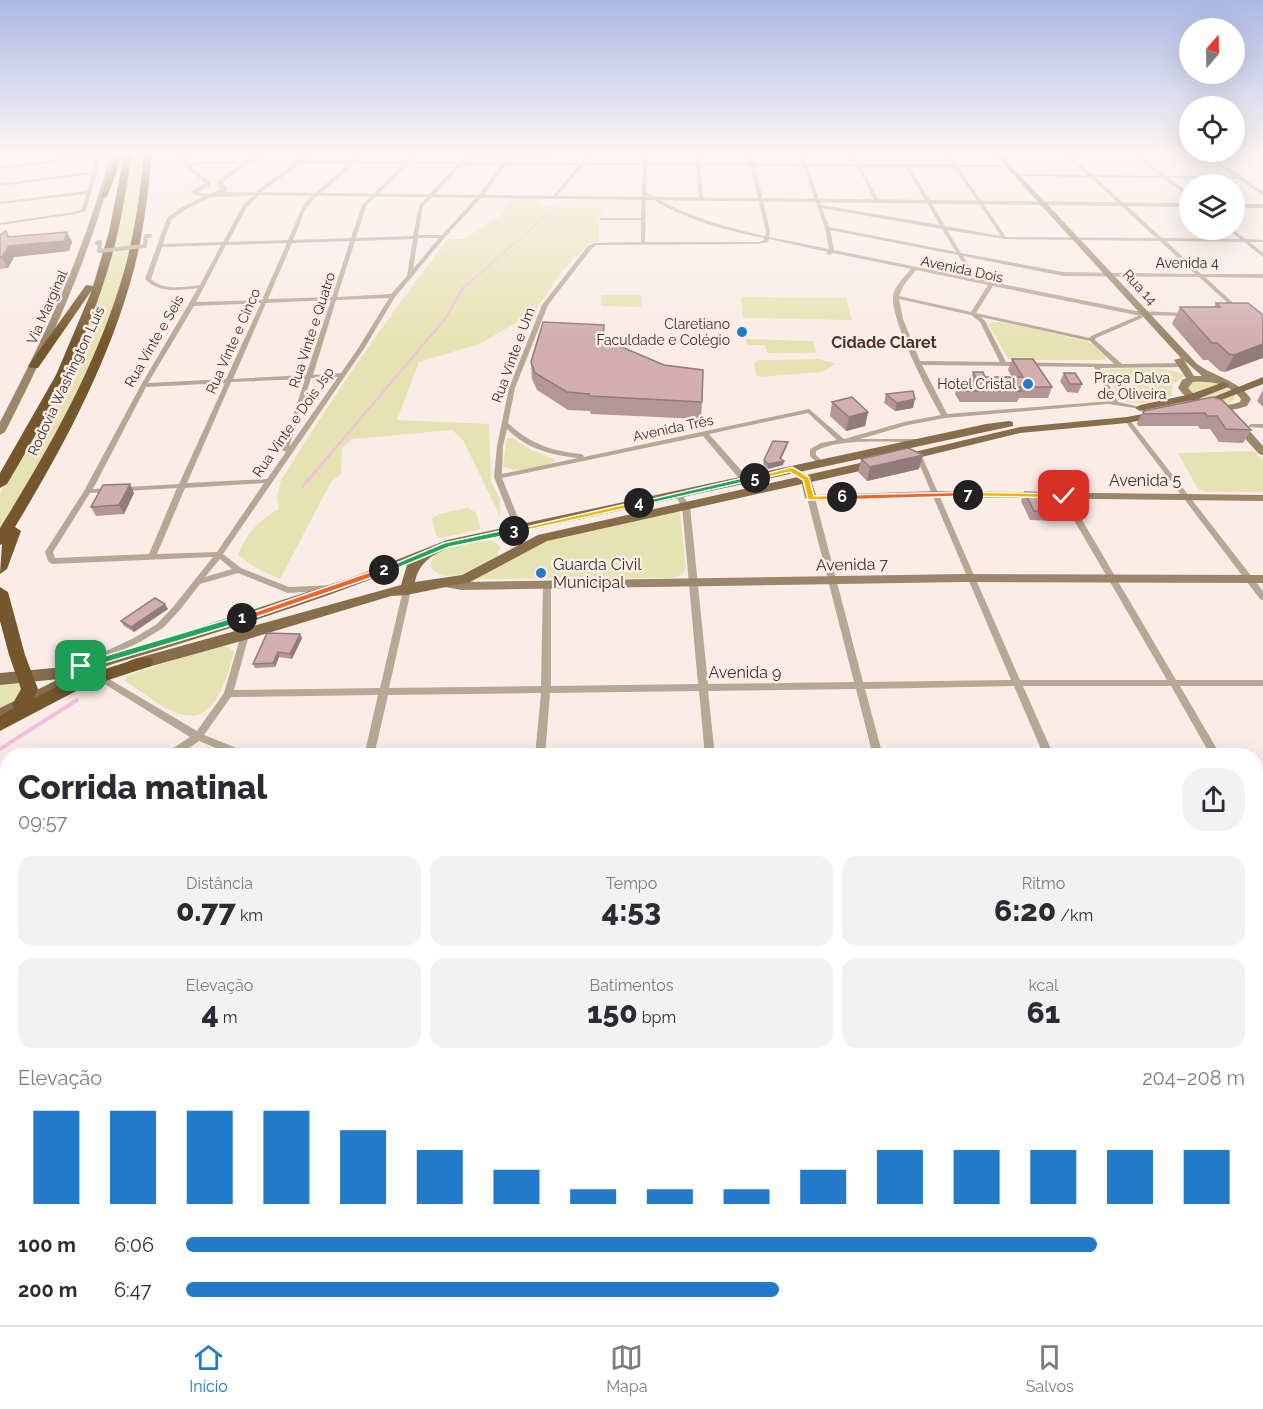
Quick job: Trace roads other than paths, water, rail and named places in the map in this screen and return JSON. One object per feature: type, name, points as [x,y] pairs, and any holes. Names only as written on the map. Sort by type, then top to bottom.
[{"type":"highway","name":"Rodovia Washington Luís","points":[[0,484],[42,413],[72,352],[107,258],[118,217]]},
{"type":"highway","name":"Rodovia Washington Luís","points":[[0,540],[39,473],[84,386],[121,298],[140,217]]},
{"type":"highway","points":[[34,366],[71,316],[107,258]]},
{"type":"highway","points":[[0,569],[4,553],[39,473]]},
{"type":"highway","points":[[0,592],[30,689],[21,705]]},
{"type":"highway","points":[[0,724],[72,686],[145,662]]},
{"type":"main road","name":"Via Marginal","points":[[0,432],[58,318],[97,217]]},
{"type":"main road","name":"Rua 14","points":[[1051,217],[1110,275],[1183,365],[1191,379]]},
{"type":"main road","name":"Rua 14","points":[[1072,239],[1101,275],[1194,366],[1208,376],[1239,390]]},
{"type":"main road","points":[[716,493],[745,480],[986,427],[1139,408],[1191,398],[1223,382],[1263,369]]},
{"type":"main road","points":[[1223,382],[1191,379],[1185,382],[1183,388],[1191,398],[1228,412],[1263,452]]},
{"type":"main road","points":[[1210,406],[1263,380]]},
{"type":"main road","points":[[1239,390],[1246,399],[1241,405],[1240,414],[1263,439]]},
{"type":"main road","points":[[0,679],[64,673],[81,666],[170,642],[336,588],[447,544],[489,537],[651,501],[682,500],[806,479],[1020,430],[1127,420],[1210,406],[1229,408],[1241,405]]},
{"type":"main road","points":[[792,469],[806,479],[811,498]]},
{"type":"main road","name":"Avenida 5","points":[[811,498],[937,494],[1263,498]]},
{"type":"main road","points":[[0,715],[69,681],[245,635],[390,591],[465,579],[543,538],[660,511],[682,500]]},
{"type":"main road","points":[[651,501],[660,506],[660,511]]},
{"type":"main road","points":[[502,558],[517,545],[521,536],[519,530]]},
{"type":"main road","points":[[489,537],[502,546],[502,558]]},
{"type":"main road","points":[[431,550],[423,561],[426,570],[431,578],[443,583]]},
{"type":"main road","points":[[407,590],[411,569],[431,550]]},
{"type":"main road","name":"Avenida 7","points":[[443,583],[462,586],[973,578],[1263,579]]},
{"type":"street","points":[[0,224],[49,217]]},
{"type":"street","points":[[171,217],[148,279],[150,283],[172,288],[201,286]]},
{"type":"street","name":"Rua Vinte e Seis","points":[[152,556],[52,561],[49,552],[88,491],[144,385],[192,304],[239,217]]},
{"type":"street","name":"Rua Vinte e Cinco","points":[[152,556],[180,485],[230,381],[300,217]]},
{"type":"street","name":"Rua Vinte e Quatro","points":[[282,461],[361,217]]},
{"type":"street","points":[[409,277],[419,217]]},
{"type":"street","name":"Rua Vinte e Dois Jsp","points":[[81,666],[137,640],[160,626],[176,609],[219,554],[393,296],[461,217]]},
{"type":"street","name":"Avenida Dois","points":[[682,217],[692,222],[913,270],[1141,314]]},
{"type":"street","points":[[601,219],[644,219],[643,243],[759,243],[767,239],[769,233],[765,217]]},
{"type":"street","points":[[825,217],[830,252]]},
{"type":"street","points":[[880,217],[944,230],[1005,238],[1179,240]]},
{"type":"street","points":[[937,217],[975,280]]},
{"type":"street","points":[[990,217],[1005,238]]},
{"type":"street","points":[[1135,217],[1243,315],[1232,314]]},
{"type":"street","name":"Avenida 4","points":[[827,228],[1046,272],[1101,275],[1263,276]]},
{"type":"street","points":[[97,243],[100,242],[99,251],[145,246],[146,236],[150,236]]},
{"type":"street","points":[[161,246],[443,236]]},
{"type":"street","points":[[1245,240],[1263,241]]},
{"type":"street","points":[[1245,240],[1263,255]]},
{"type":"street","name":"Rua Vinte e Um","points":[[519,530],[498,477],[500,446],[512,388],[545,304],[590,247],[601,243],[643,243]]},
{"type":"street","points":[[913,270],[896,293],[897,309],[932,395],[945,416]]},
{"type":"street","name":"Avenida Dois","points":[[913,270],[975,280],[989,286]]},
{"type":"street","points":[[973,314],[989,286]]},
{"type":"street","points":[[192,304],[393,296]]},
{"type":"street","points":[[896,297],[1092,340],[1120,366]]},
{"type":"street","points":[[973,314],[981,321],[1004,364]]},
{"type":"street","points":[[1092,340],[1093,337],[1141,314],[1200,314]]},
{"type":"street","points":[[919,363],[1183,365]]},
{"type":"street","points":[[1096,366],[1115,403]]},
{"type":"street","points":[[144,385],[341,375]]},
{"type":"street","points":[[820,463],[813,456],[812,450],[818,446],[918,420],[1115,403],[1139,408]]},
{"type":"street","name":"Avenida Três","points":[[498,477],[809,411],[842,441]]},
{"type":"street","points":[[1127,420],[1189,497],[1263,597]]},
{"type":"street","points":[[504,423],[516,435],[535,447],[553,453],[592,457]]},
{"type":"street","points":[[1251,426],[1263,426]]},
{"type":"street","points":[[704,433],[745,480]]},
{"type":"street","points":[[842,441],[895,442],[930,439]]},
{"type":"street","points":[[918,454],[1046,748]]},
{"type":"street","points":[[88,491],[268,481]]},
{"type":"street","points":[[1064,496],[1211,748]]},
{"type":"street","points":[[811,498],[876,748]]},
{"type":"street","points":[[682,500],[695,584],[709,748]]},
{"type":"street","points":[[152,556],[219,554],[238,570],[288,590],[336,588]]},
{"type":"street","points":[[195,583],[238,570]]},
{"type":"street","points":[[541,748],[546,690],[547,585]]},
{"type":"street","points":[[371,748],[407,590]]},
{"type":"street","points":[[160,626],[170,642]]},
{"type":"street","points":[[181,748],[198,736],[228,694],[245,635]]},
{"type":"street","points":[[101,678],[198,736],[226,748]]},
{"type":"street","name":"Avenida 9","points":[[228,694],[1018,683],[1263,683]]},
{"type":"waterway","points":[[468,284],[544,217]]},
{"type":"waterway","points":[[333,451],[445,319],[469,282]]},
{"type":"waterway","points":[[303,486],[334,450]]},
{"type":"waterway","points":[[2,748],[77,700]]},
{"type":"place","name":"Claretiano Faculdade e Colégio","points":[[742,332]]},
{"type":"place","name":"Hotel Cristal","points":[[1028,384]]},
{"type":"place","name":"Guarda Civil Municipal","points":[[541,573]]},
{"type":"district","name":"Cidade Claret","points":[[884,342]]},
{"type":"park label","name":"Praça Dalva de Oliveira","points":[[1132,386]]}]
